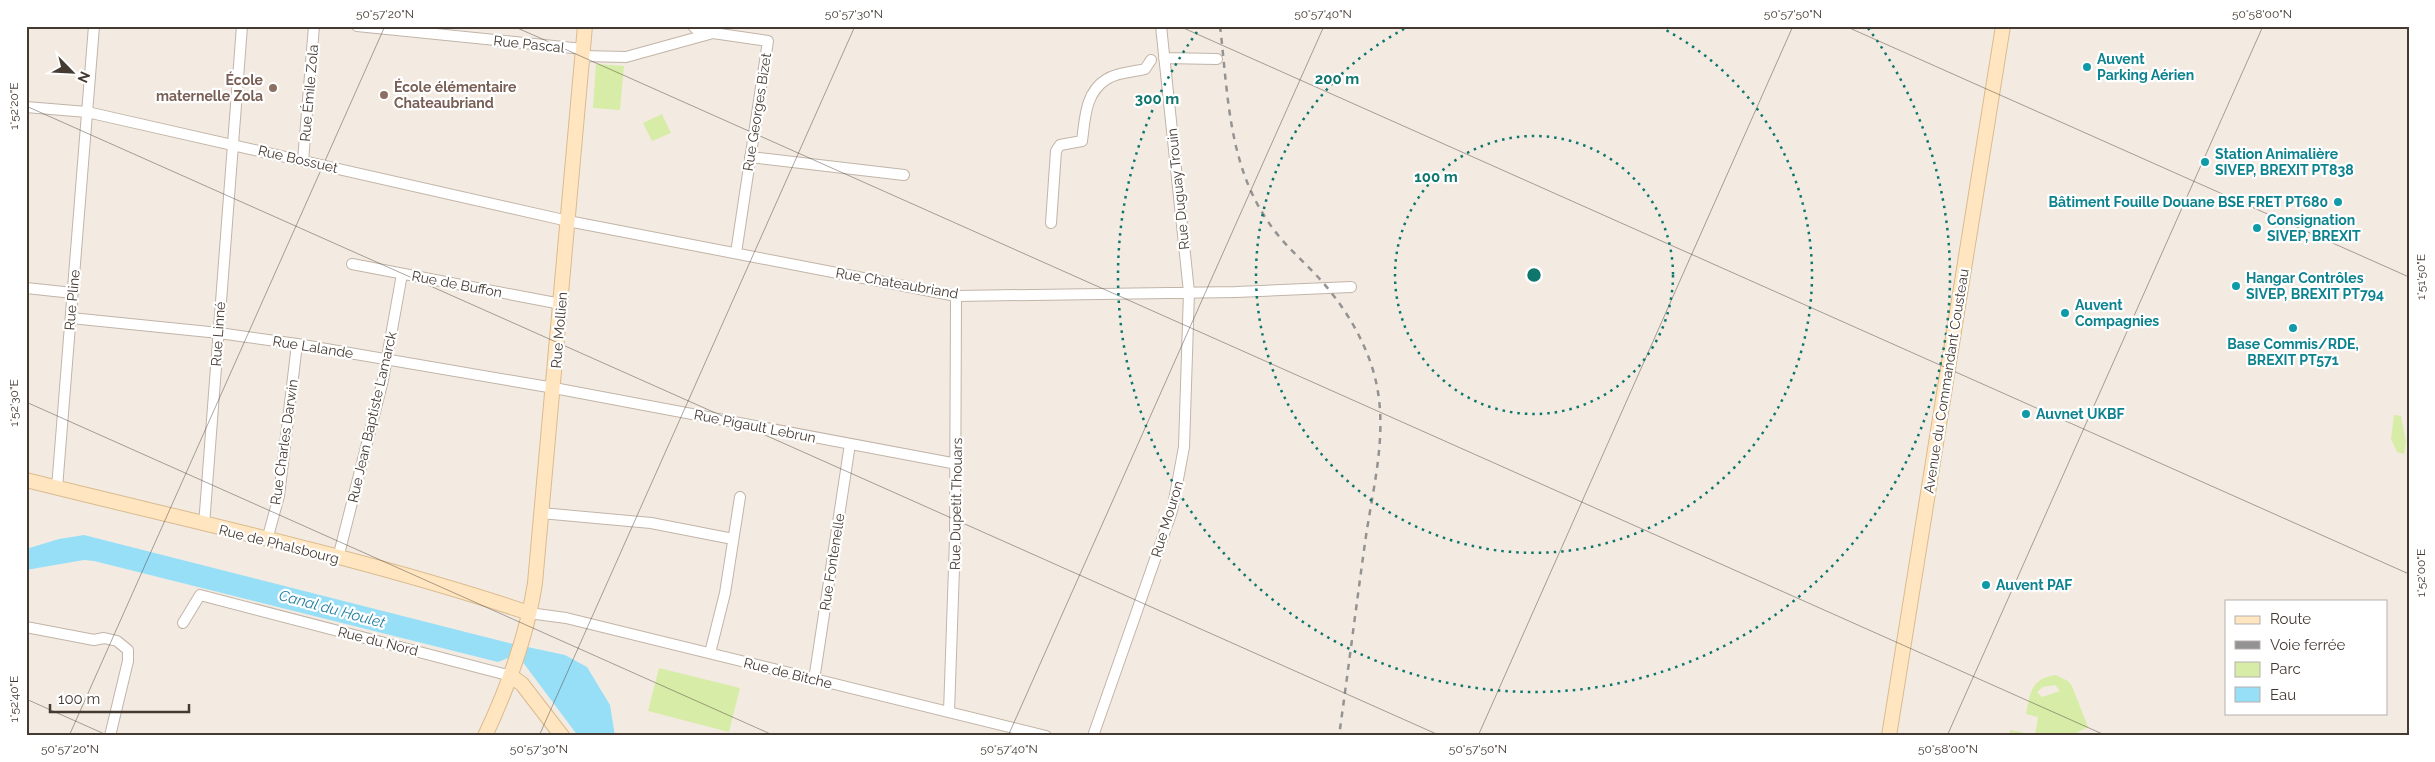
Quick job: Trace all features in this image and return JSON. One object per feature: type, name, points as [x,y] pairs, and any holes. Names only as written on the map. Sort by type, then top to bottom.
[{"type":"street","name":"Rue Pline","points":[[57,488],[94,26]]},
{"type":"street","name":"Rue Linné","points":[[204,525],[242,26]]},
{"type":"street","name":"Rue Émile Zola","points":[[303,161],[314,26]]},
{"type":"street","name":"Rue Pascal","points":[[357,26],[582,53]]},
{"type":"street","name":"Rue Mollien","points":[[485,736],[511,676],[529,613],[535,583],[585,26]]},
{"type":"street","points":[[693,26],[696,29],[710,29]]},
{"type":"street","name":"Rue Duguay Trouin","points":[[1161,26],[1189,292]]},
{"type":"street","name":"Avenue du Commandant Cousteau","points":[[1889,736],[2003,26]]},
{"type":"street","name":"Rue Georges Bizet","points":[[582,53],[626,57],[710,29],[768,41],[736,253]]},
{"type":"street","points":[[1164,58],[1217,60]]},
{"type":"street","points":[[1051,223],[1056,151],[1060,145],[1082,141],[1087,104],[1102,82],[1108,78],[1145,69],[1150,60]]},
{"type":"street","name":"Rue Bossuet","points":[[26,108],[87,112],[568,221]]},
{"type":"street","points":[[750,157],[904,175]]},
{"type":"street","name":"Rue Chateaubriand","points":[[568,221],[956,296],[1329,290],[1351,287]]},
{"type":"street","name":"Rue de Buffon","points":[[352,264],[561,304]]},
{"type":"street","name":"Rue Jean Baptiste Lamarck","points":[[338,558],[388,359],[402,274]]},
{"type":"street","points":[[26,288],[72,293]]},
{"type":"street","name":"Rue Mouron","points":[[1093,736],[1167,525],[1178,488],[1186,426],[1189,292]]},
{"type":"street","name":"Rue Dupetit Thouars","points":[[949,712],[956,464],[956,296]]},
{"type":"street","name":"Rue Lalande","points":[[71,318],[219,333],[297,344],[554,388]]},
{"type":"street","name":"Rue Charles Darwin","points":[[267,540],[279,496],[297,344]]},
{"type":"street","name":"Rue Pigault Lebrun","points":[[554,388],[956,464]]},
{"type":"street","name":"Rue Fontenelle","points":[[814,680],[850,444]]},
{"type":"street","name":"Rue de Phalsbourg","points":[[26,480],[338,558],[500,602],[529,613]]},
{"type":"street","points":[[710,653],[723,605],[740,497]]},
{"type":"street","points":[[542,513],[651,523],[733,539]]},
{"type":"street","name":"Rue du Nord","points":[[184,623],[200,595],[511,676],[525,688],[562,736]]},
{"type":"street","name":"Rue de Bitche","points":[[529,613],[566,618],[1046,736]]},
{"type":"street","points":[[26,627],[94,640],[109,639],[126,646],[128,661],[110,736]]},
{"type":"green space","points":[[596,64],[624,66],[620,110],[593,108]]},
{"type":"green space","points":[[662,114],[671,133],[652,141],[643,123]]},
{"type":"green space","points":[[2394,415],[2401,416],[2406,442],[2404,454],[2397,452],[2391,439]]},
{"type":"green space","points":[[659,668],[740,688],[729,732],[648,711]]},
{"type":"green space","points":[[2056,675],[2068,681],[2072,686],[2088,727],[2070,736],[2010,736],[2010,730],[2035,735],[2038,717],[2026,714],[2029,699],[2037,683],[2041,679]],"holes":[[[2055,685],[2060,691],[2042,697],[2037,692],[2043,687]]]},
{"type":"water","name":"Canal du Houlet","points":[[84,535],[509,643],[565,655],[587,667],[610,705],[615,736],[578,736],[522,661],[508,658],[498,662],[94,561],[84,560],[26,570],[26,549],[59,539]]},
{"type":"railway","points":[[1220,26],[1228,102],[1237,151],[1244,175],[1254,198],[1278,236],[1326,286],[1349,318],[1367,354],[1377,389],[1380,411],[1379,455],[1339,736]]},
{"type":"place","name":"Auvent Parking Aérien","points":[[2087,67]]},
{"type":"place","name":"École maternelle Zola","points":[[273,88]]},
{"type":"place","name":"École élémentaire Chateaubriand","points":[[384,95]]},
{"type":"place","name":"Station Animalière SIVEP, BREXIT PT838","points":[[2205,162]]},
{"type":"place","name":"Bâtiment Fouille Douane BSE FRET PT680","points":[[2338,202]]},
{"type":"place","name":"Consignation SIVEP, BREXIT","points":[[2257,228]]},
{"type":"place","name":"Hangar Contrôles SIVEP, BREXIT PT794","points":[[2236,286]]},
{"type":"place","name":"Auvent Compagnies","points":[[2065,313]]},
{"type":"place","name":"Base Commis/RDE, BREXIT PT571","points":[[2293,328]]},
{"type":"place","name":"Auvnet UKBF","points":[[2026,414]]},
{"type":"place","name":"Auvent PAF","points":[[1986,585]]}]
